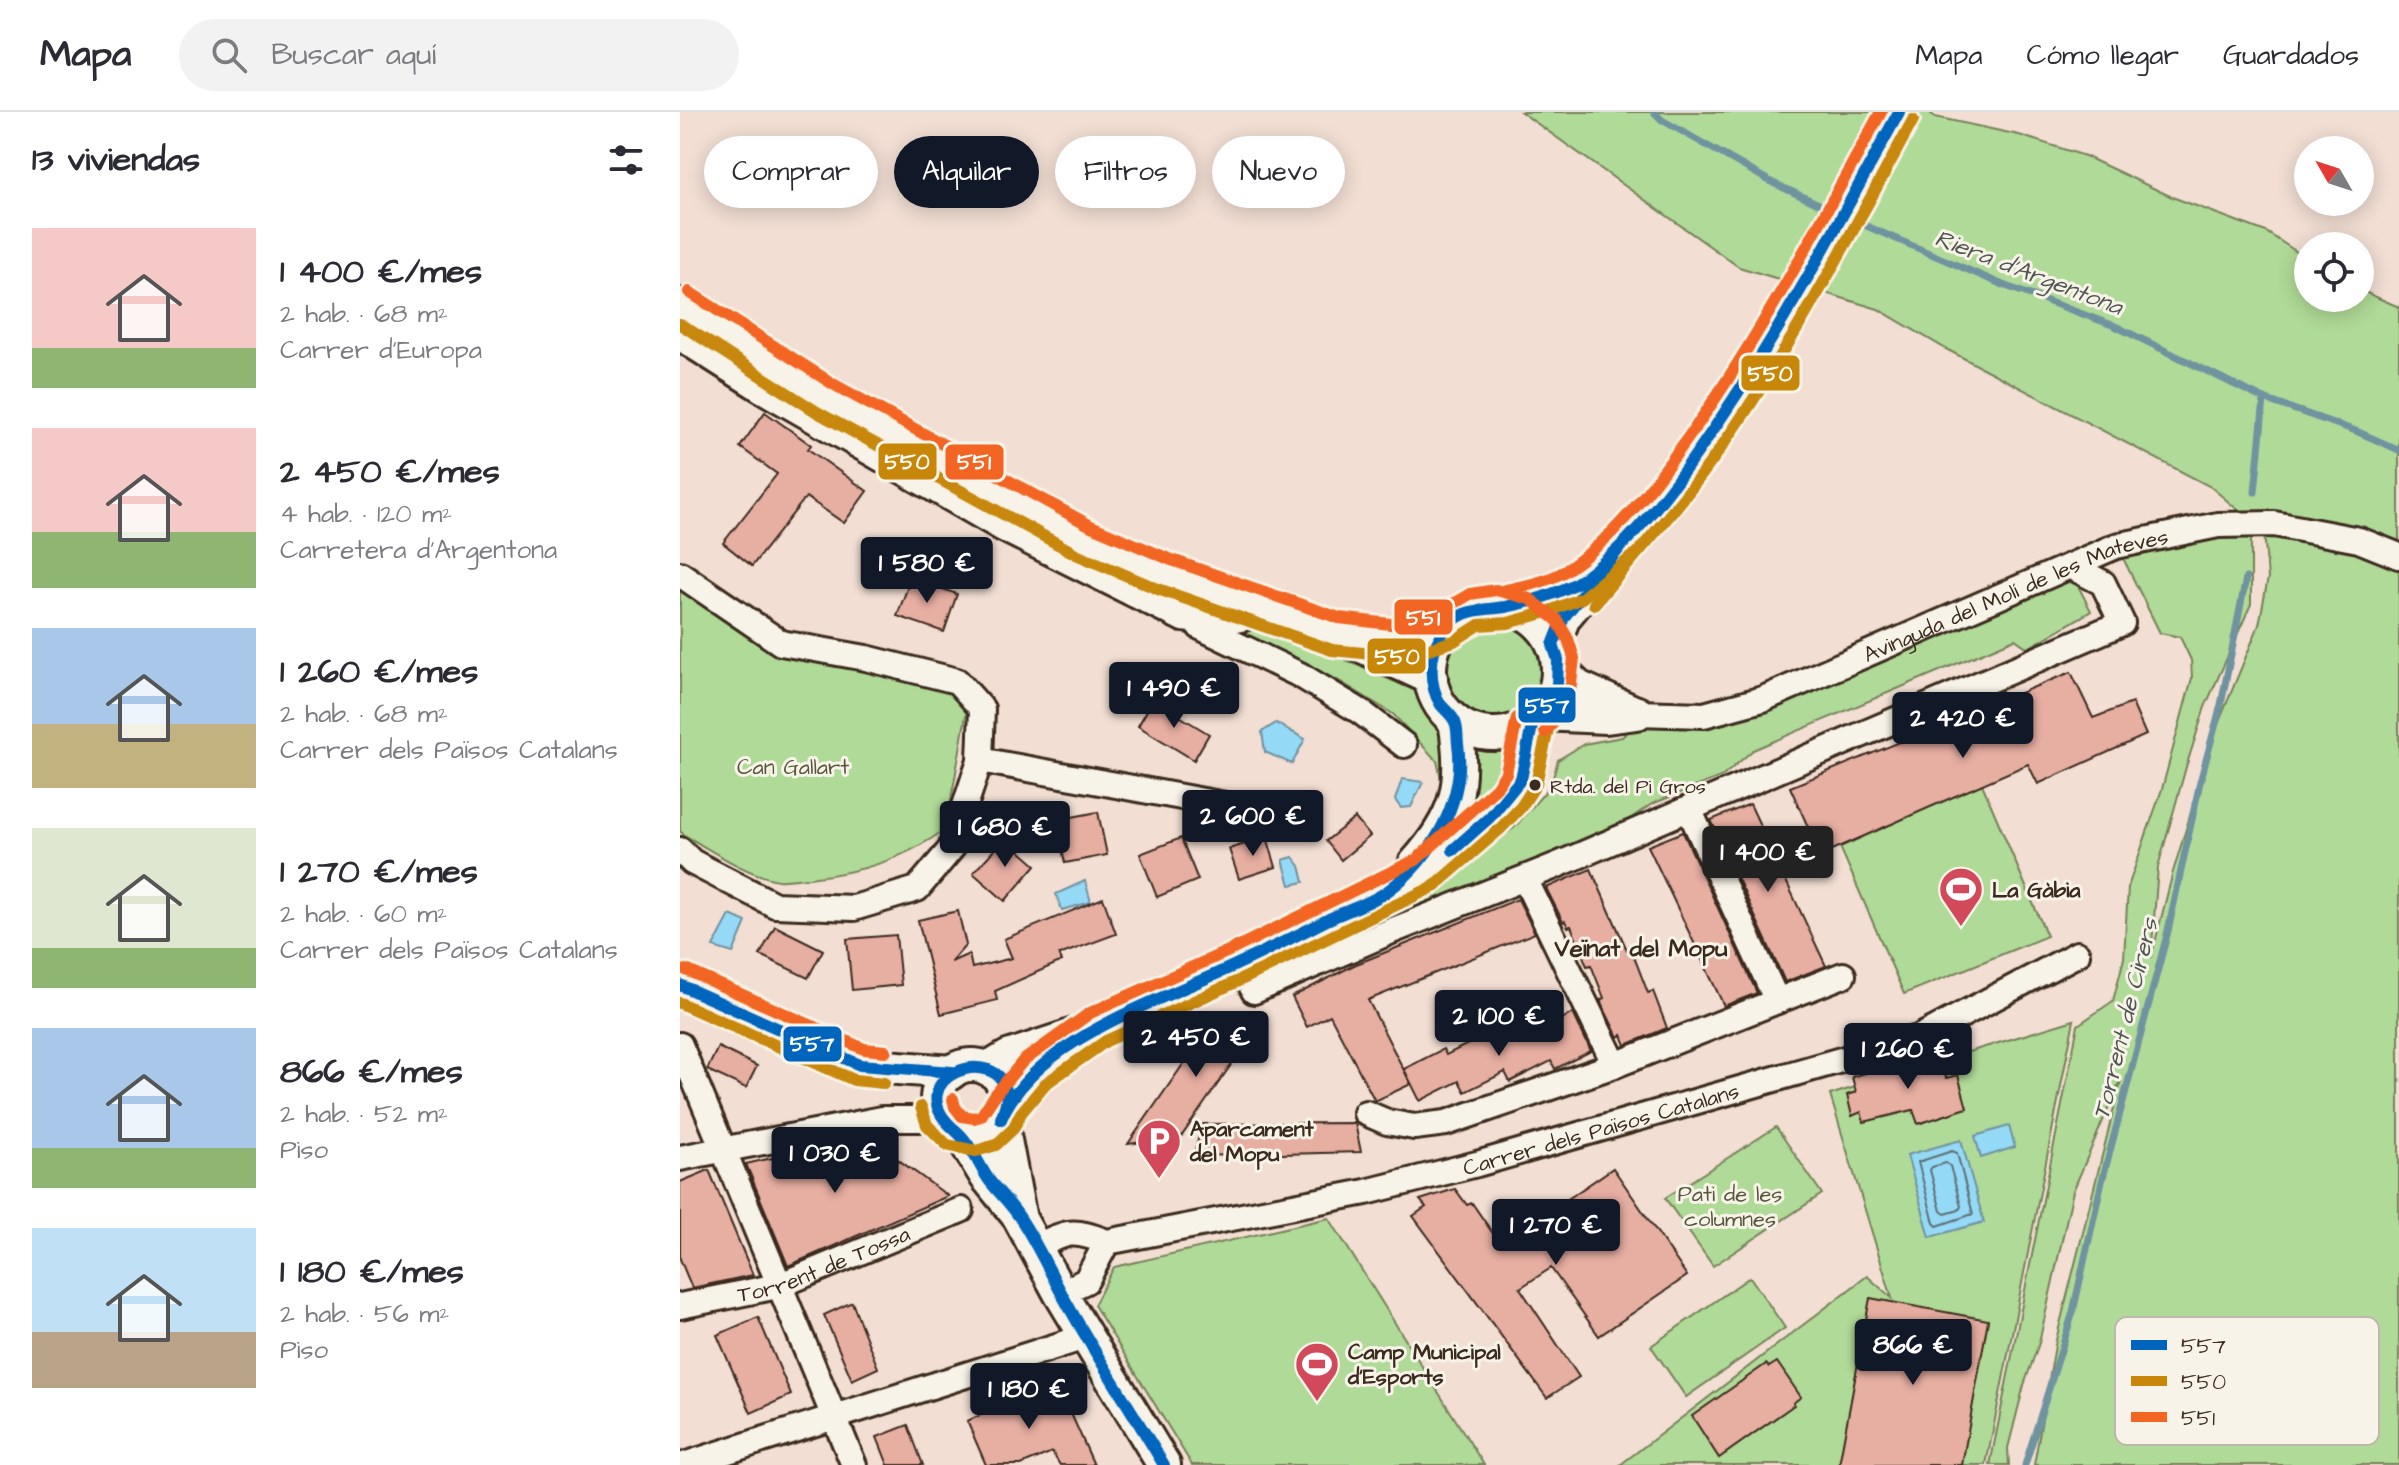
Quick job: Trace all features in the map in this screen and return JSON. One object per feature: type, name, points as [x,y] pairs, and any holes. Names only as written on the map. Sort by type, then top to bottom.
[{"type":"street","points":[[988,1069],[1008,1057],[1098,1027],[1240,963],[1425,873],[1490,817],[1521,779],[1537,717],[1554,693],[1556,657],[1564,617],[1703,445],[1798,297],[1899,112]]},
{"type":"street","points":[[680,305],[825,398],[1084,540],[1163,574],[1336,634],[1431,678]]},
{"type":"street","points":[[680,338],[760,389],[1003,529],[1300,675],[1361,712],[1404,745]]},
{"type":"street","name":"Avinguda del Molí de les Mateves","points":[[1637,713],[1704,715],[1763,699],[2116,546],[2218,525],[2274,524],[2359,540],[2399,556]]},
{"type":"street","points":[[1336,634],[1401,641],[1448,626],[1474,609],[1505,607],[1543,597],[1573,585],[1625,542]]},
{"type":"street","points":[[1240,963],[1254,991],[1394,930],[1525,879],[2122,623],[2103,583],[2070,566]]},
{"type":"street","points":[[680,574],[781,643],[866,658],[957,681],[982,709],[980,760],[951,849],[917,889],[854,908],[775,905],[692,862],[680,850]]},
{"type":"street","points":[[1505,607],[1531,617],[1544,629],[1556,657],[1578,687],[1637,713]]},
{"type":"street","points":[[1183,619],[1236,623],[1266,611]]},
{"type":"street","points":[[1448,626],[1434,650],[1431,678],[1439,702],[1455,721],[1472,730],[1492,734],[1511,732],[1537,717],[1606,717],[1637,713]]},
{"type":"street","points":[[1388,891],[1436,840],[1450,813],[1459,784],[1461,762],[1455,721]]},
{"type":"street","points":[[980,760],[1236,807]]},
{"type":"street","points":[[1689,809],[1777,1001]]},
{"type":"street","points":[[1525,879],[1615,1065]]},
{"type":"street","name":"Carrer dels Països Catalans","points":[[1036,1247],[1062,1234],[1082,1232],[1107,1242],[1366,1192],[1463,1168],[1918,1038],[2077,954]]},
{"type":"street","points":[[1366,1113],[1387,1122],[1414,1127],[1446,1123],[1615,1065],[1843,975]]},
{"type":"street","points":[[680,985],[860,1065],[952,1072]]},
{"type":"street","points":[[885,1067],[946,1117],[983,1133],[1004,1112],[1034,1072],[1098,1027]]},
{"type":"street","points":[[680,1045],[854,1465]]},
{"type":"street","points":[[1019,1217],[1003,1084],[988,1069],[966,1066],[952,1072],[941,1085],[946,1117],[986,1176],[1019,1217],[1060,1293],[1164,1465]]},
{"type":"street","points":[[680,1158],[882,1119],[946,1117]]},
{"type":"street","name":"Torrent de Tossa","points":[[680,1306],[778,1286],[961,1210]]},
{"type":"street","points":[[1060,1293],[1086,1281],[1107,1242]]},
{"type":"street","points":[[684,1465],[1088,1336]]},
{"type":"green space","points":[[1521,112],[1929,112],[1935,117],[2019,135],[2085,156],[2172,197],[2266,232],[2294,250],[2294,312],[2374,312],[2374,296],[2399,307],[2399,1465],[2034,1465],[2056,1340],[2122,1076],[2073,1191],[2039,1343],[2024,1385],[2008,1448],[2009,1465],[1990,1465],[2078,1025],[2113,1001],[2124,958],[2128,887],[2162,789],[2192,678],[2191,660],[2180,637],[2160,633],[2119,550],[2251,529],[2251,604],[2205,707],[2186,767],[2158,867],[2151,958],[2216,729],[2259,625],[2268,578],[2264,532],[2211,487],[1946,349],[1878,309],[1739,267]]},
{"type":"green space","points":[[2072,574],[2091,611],[2028,648],[2015,639],[1753,750],[1723,776],[1652,804],[1631,818],[1429,906],[1335,943],[1330,935],[1429,891],[1514,828],[1551,785],[1558,760],[1584,744],[1622,737],[1643,717],[1707,722]]},
{"type":"green space","name":"Can Gallart","points":[[680,584],[775,651],[957,681],[968,704],[946,829],[914,849],[881,863],[829,875],[782,880],[741,867],[684,835],[680,831]]},
{"type":"green space","points":[[1262,623],[1420,693],[1436,718],[1446,725],[1446,800],[1437,761],[1393,714],[1339,681],[1233,629]]},
{"type":"green space","points":[[1495,624],[1513,628],[1529,638],[1539,654],[1543,672],[1539,690],[1529,706],[1513,716],[1495,720],[1477,716],[1461,706],[1451,690],[1447,672],[1451,654],[1461,638],[1477,628]]},
{"type":"green space","points":[[1465,737],[1487,748],[1512,740],[1512,758],[1504,776],[1490,792],[1474,806],[1458,814]]},
{"type":"green space","points":[[1982,784],[2047,936],[1904,994],[1840,847]]},
{"type":"green space","points":[[2074,1020],[1986,1465],[1620,1465],[1867,1276],[1892,1298],[1830,1095],[1855,1087],[1852,1077],[1938,1051],[1942,1060]]},
{"type":"green space","name":"Pati de les columnes","points":[[1776,1127],[1822,1194],[1713,1266],[1665,1198]]},
{"type":"green space","name":"Camp Municipal d'Esports","points":[[1329,1218],[1484,1465],[1192,1465],[1094,1305],[1114,1267]]},
{"type":"green space","points":[[1750,1277],[1785,1328],[1686,1397],[1651,1346]]},
{"type":"water","points":[[1276,723],[1305,739],[1292,764],[1265,752],[1262,732]]},
{"type":"water","points":[[1402,779],[1423,782],[1411,807],[1401,808],[1395,800]]},
{"type":"water","points":[[1293,857],[1300,866],[1304,882],[1290,885],[1283,860]]},
{"type":"water","points":[[1085,881],[1091,902],[1062,910],[1056,894]]},
{"type":"water","points":[[730,915],[746,922],[733,953],[713,947]]},
{"type":"water","points":[[2009,1126],[2015,1147],[1981,1158],[1975,1136]]},
{"type":"water","points":[[1961,1140],[1984,1222],[1930,1237],[1907,1155]]},
{"type":"building","points":[[765,412],[811,445],[808,449],[867,491],[844,523],[806,497],[752,566],[723,543],[777,474],[740,447]]},
{"type":"building","points":[[911,578],[957,594],[944,632],[897,616]]},
{"type":"building","points":[[2071,672],[2093,718],[2132,703],[2146,735],[2038,784],[2028,764],[1828,852],[1821,835],[1813,838],[1790,787]]},
{"type":"building","points":[[1153,700],[1209,734],[1194,760],[1138,726]]},
{"type":"building","points":[[1750,804],[1826,966],[1785,982],[1711,820]]},
{"type":"building","points":[[1098,812],[1107,855],[1065,863],[1056,820]]},
{"type":"building","points":[[1355,818],[1370,836],[1341,860],[1326,841]]},
{"type":"building","points":[[1683,832],[1757,993],[1724,1006],[1648,846]]},
{"type":"building","points":[[1267,837],[1276,867],[1239,879],[1229,849]]},
{"type":"building","points":[[1005,838],[1036,865],[1005,901],[973,873]]},
{"type":"building","points":[[1181,838],[1198,880],[1157,897],[1140,854]]},
{"type":"building","points":[[1591,869],[1627,950],[1631,949],[1648,993],[1653,991],[1667,1028],[1626,1045],[1622,1035],[1618,1037],[1600,1000],[1604,998],[1591,965],[1587,966],[1571,926],[1563,922],[1546,888]]},
{"type":"building","points":[[1103,898],[1116,934],[1059,955],[1062,961],[995,991],[997,1000],[941,1014],[918,920],[958,911],[966,945],[951,962],[969,954],[972,968],[1012,958],[1004,939]]},
{"type":"building","points":[[1518,899],[1535,933],[1368,1000],[1411,1084],[1375,1101],[1330,1015],[1307,1027],[1292,997],[1354,965]]},
{"type":"building","points":[[775,926],[823,950],[808,978],[760,955]]},
{"type":"building","points":[[896,935],[901,985],[852,990],[847,939]]},
{"type":"building","points":[[1220,1011],[1242,1014],[1253,1033],[1181,1137],[1128,1144]]},
{"type":"building","points":[[1573,1013],[1591,1051],[1555,1069],[1551,1061],[1510,1082],[1505,1072],[1465,1092],[1459,1081],[1420,1101],[1404,1069],[1443,1049],[1446,1055],[1486,1035],[1491,1045],[1532,1024],[1536,1032]]},
{"type":"building","points":[[718,1047],[757,1066],[746,1088],[707,1070]]},
{"type":"building","points":[[1938,1051],[1946,1078],[1958,1075],[1967,1108],[1918,1124],[1913,1110],[1864,1122],[1861,1112],[1852,1116],[1847,1095],[1856,1092],[1852,1077]]},
{"type":"building","points":[[1355,1123],[1361,1152],[1193,1156],[1203,1124]]},
{"type":"building","points":[[842,1142],[859,1144],[893,1156],[948,1196],[788,1266],[746,1164]]},
{"type":"building","points":[[1613,1168],[1687,1276],[1599,1336],[1551,1268],[1520,1288],[1579,1377],[1547,1398],[1413,1216],[1426,1207],[1420,1200],[1455,1189],[1467,1205],[1472,1203],[1501,1245]]},
{"type":"building","points":[[709,1170],[753,1275],[692,1288],[680,1259],[680,1182]]},
{"type":"building","points":[[1870,1298],[1988,1320],[1962,1465],[1839,1465]]},
{"type":"building","points":[[852,1302],[878,1368],[852,1380],[824,1315]]},
{"type":"building","points":[[758,1317],[791,1395],[751,1413],[717,1335]]},
{"type":"building","points":[[1777,1362],[1801,1397],[1719,1458],[1692,1416],[1766,1364],[1769,1367]]},
{"type":"building","points":[[1044,1379],[1059,1413],[1069,1409],[1094,1465],[1060,1465],[1052,1452],[1021,1465],[986,1465],[967,1421],[1017,1399],[1014,1393]]},
{"type":"building","points":[[908,1425],[923,1465],[888,1465],[877,1437]]},
{"type":"waterway","name":"Riera d'Argentona","points":[[1654,112],[1662,120],[1773,183],[1834,211]]},
{"type":"waterway","name":"Riera d'Argentona","points":[[1848,218],[2003,285],[2115,326],[2264,399],[2356,431],[2399,450]]},
{"type":"waterway","name":"Torrent de Cirers","points":[[2255,492],[2264,399]]},
{"type":"waterway","name":"Torrent de Cirers","points":[[2025,1465],[2073,1312],[2101,1185],[2168,931],[2200,782],[2221,705],[2246,578]]},
{"type":"transit line","name":"551","points":[[1501,591],[1542,581],[1565,571],[1616,529],[1645,495],[1739,362],[1881,112]]},
{"type":"transit line","name":"557","points":[[1001,1119],[1017,1093],[1038,1069],[1095,1030],[1375,899],[1405,877],[1443,825],[1457,785],[1456,724],[1441,705],[1432,679],[1434,652],[1441,635],[1462,615],[1521,603],[1569,587],[1599,566],[1639,527],[1688,466],[1769,343],[1899,112]]},
{"type":"transit line","name":"550","points":[[1594,604],[1688,492],[1745,412],[1820,289],[1913,120]]},
{"type":"transit line","name":"551","points":[[689,292],[833,384],[1091,526],[1169,559],[1339,618],[1399,625],[1441,611],[1470,594],[1496,590],[1530,599],[1557,620],[1574,658],[1569,700],[1545,732]]},
{"type":"transit line","name":"550","points":[[680,324],[817,412],[1076,554],[1158,589],[1332,650],[1404,657],[1454,641],[1479,625],[1508,623],[1547,612],[1582,598],[1635,554]]},
{"type":"transit line","name":"557","points":[[1453,850],[1490,817],[1521,779],[1533,721],[1546,707],[1557,685],[1558,660],[1553,645],[1564,617],[1618,550]]},
{"type":"transit line","name":"551","points":[[953,1099],[962,1116],[981,1116],[1023,1061],[1090,1013],[1233,949],[1416,860],[1496,788],[1506,773],[1517,718]]},
{"type":"transit line","name":"550","points":[[921,1107],[927,1125],[947,1145],[976,1151],[996,1145],[1013,1129],[1021,1113],[1045,1084],[1106,1041],[1433,887],[1521,807],[1536,784],[1549,724]]},
{"type":"transit line","name":"551","points":[[686,970],[864,1049],[886,1051]]},
{"type":"transit line","name":"557","points":[[680,985],[860,1065],[952,1072]]},
{"type":"transit line","name":"550","points":[[680,1003],[854,1080],[884,1083]]},
{"type":"transit line","name":"557","points":[[1001,1119],[1007,1096],[1001,1079],[988,1070],[972,1068],[956,1072],[943,1081],[937,1095],[940,1111],[1020,1218],[1084,1333],[1164,1465]]},
{"type":"place","name":"Rtda. del Pi Gros","points":[[1535,785]]},
{"type":"place","name":"La Gàbia","points":[[1961,928]]},
{"type":"place","name":"Aparcament del Mopu","points":[[1159,1180]]},
{"type":"place","name":"Camp Municipal d'Esports","points":[[1317,1403]]},
{"type":"district","name":"Veïnat del Mopu","points":[[1641,948]]}]
